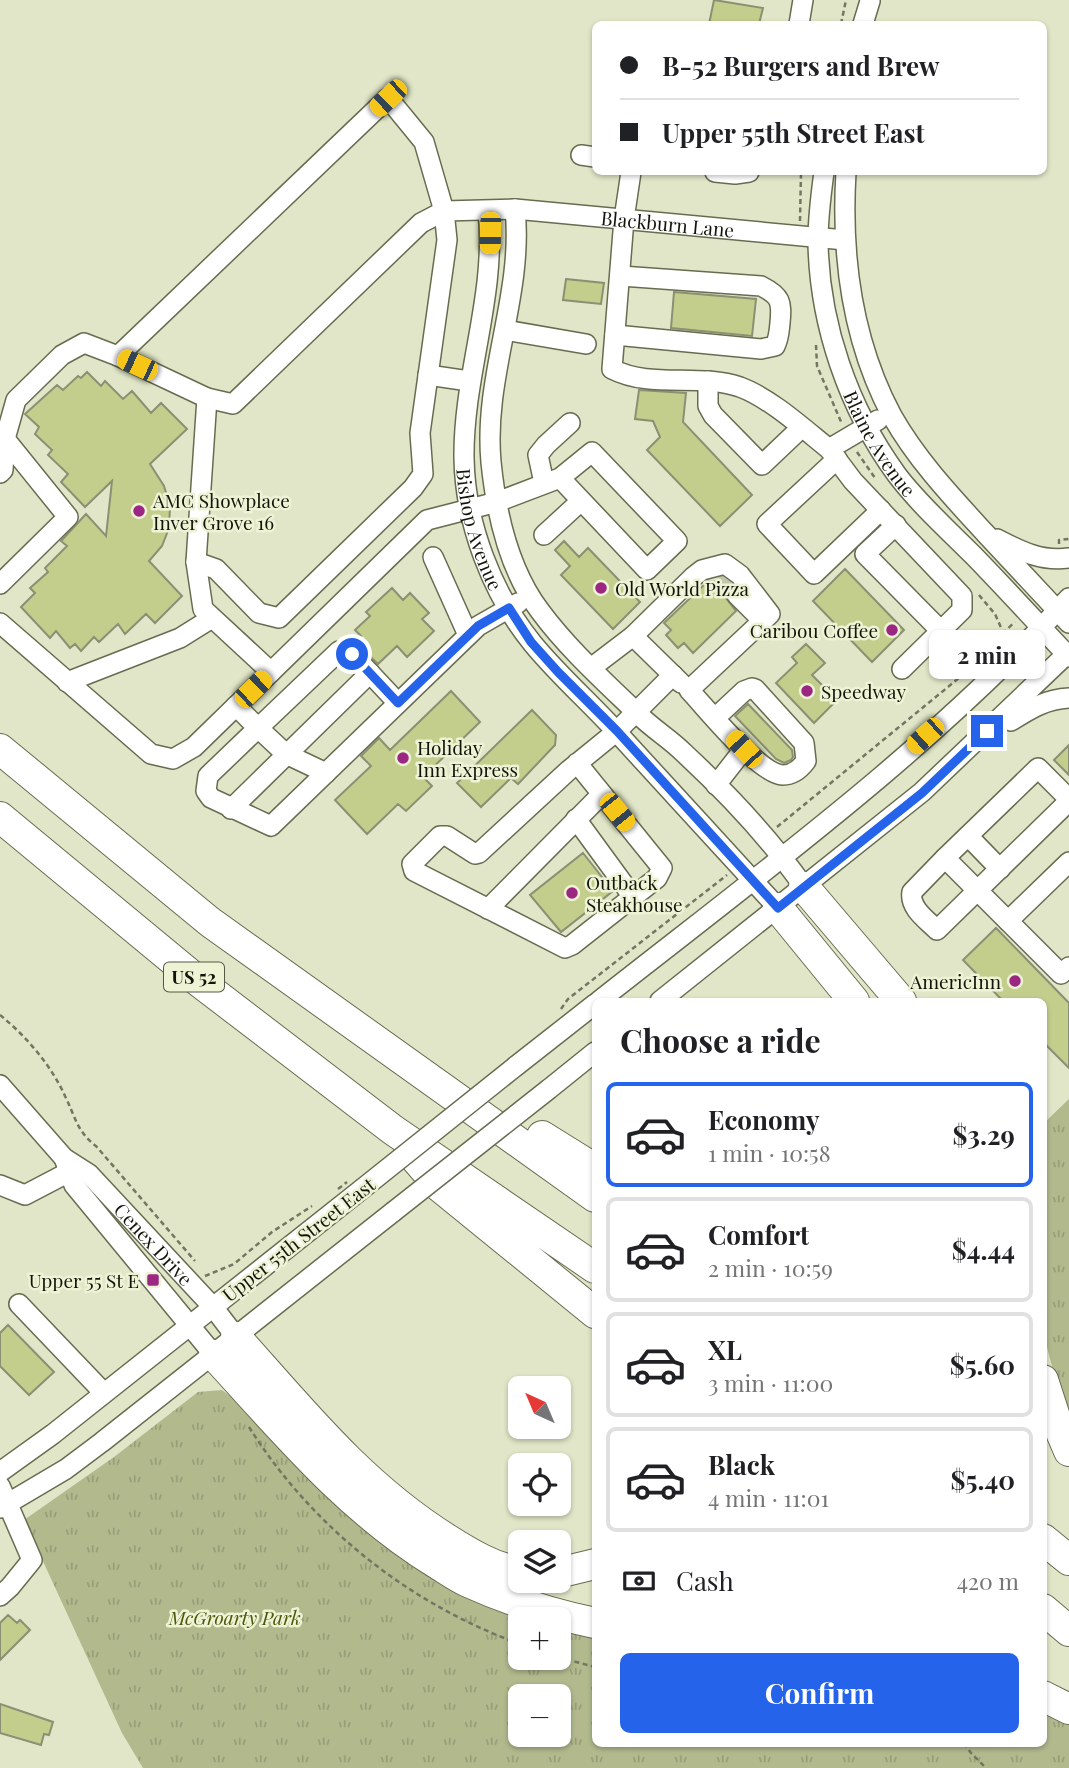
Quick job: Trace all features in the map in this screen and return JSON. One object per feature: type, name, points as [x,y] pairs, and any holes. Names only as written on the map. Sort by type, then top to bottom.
[{"type":"highway","name":"US 52","points":[[0,749],[210,922],[592,1195]]},
{"type":"highway","name":"US 52","points":[[0,817],[197,980],[393,1130],[592,1266]]},
{"type":"highway","points":[[804,887],[898,998]]},
{"type":"highway","points":[[778,908],[852,998]]},
{"type":"highway","points":[[391,1051],[475,1094],[592,1167]]},
{"type":"highway","points":[[393,1130],[439,1186],[592,1311]]},
{"type":"highway","points":[[225,1346],[395,1503],[456,1545],[491,1563],[508,1568]]},
{"type":"highway","points":[[225,1346],[319,1469],[379,1523],[414,1549],[466,1581],[520,1603],[592,1622]]},
{"type":"highway","points":[[1047,1392],[1069,1451]]},
{"type":"highway","points":[[1047,1542],[1069,1560]]},
{"type":"highway","points":[[571,1570],[592,1565]]},
{"type":"highway","points":[[1047,1612],[1069,1631]]},
{"type":"highway","points":[[1047,1698],[1069,1709]]},
{"type":"street","points":[[800,21],[803,0]]},
{"type":"street","points":[[865,21],[868,0]]},
{"type":"street","points":[[118,356],[388,98],[424,142],[444,211],[447,240],[420,433],[423,474],[412,488],[279,618],[259,613],[216,569],[196,562]]},
{"type":"street","points":[[631,175],[624,219],[612,369],[628,378],[708,381],[741,388],[767,402],[833,454],[874,517],[895,525],[962,596],[962,610],[902,669]]},
{"type":"street","name":"Blaine Avenue","points":[[824,175],[818,239],[820,283],[846,383],[867,426],[896,473],[916,498],[1068,654]]},
{"type":"street","name":"Blaine Avenue","points":[[846,175],[845,240],[854,308],[862,340],[891,412],[937,480],[1065,611]]},
{"type":"street","name":"Blackburn Lane","points":[[444,211],[515,209],[845,240]]},
{"type":"street","name":"Bishop Avenue","points":[[515,209],[516,265],[491,419],[491,459],[505,538],[517,570],[539,611],[591,668],[682,751],[767,836],[804,887]]},
{"type":"street","points":[[0,473],[3,470],[5,439],[16,400],[62,355],[85,343],[207,398],[233,404],[421,223],[444,211]]},
{"type":"street","name":"Bishop Avenue","points":[[488,211],[488,279],[469,381],[464,461],[471,508],[490,572],[531,642],[617,731],[778,908]]},
{"type":"street","points":[[615,335],[761,349],[775,346],[779,339],[782,306],[778,297],[761,286],[621,276]]},
{"type":"street","points":[[505,330],[586,344]]},
{"type":"street","points":[[428,375],[469,381]]},
{"type":"street","points":[[708,381],[708,406],[713,415],[762,465],[801,428]]},
{"type":"street","points":[[207,398],[196,562],[203,609],[271,672]]},
{"type":"street","points":[[874,517],[814,574],[771,528],[833,454],[867,426],[891,412]]},
{"type":"street","points":[[0,623],[151,754],[173,759],[194,747],[427,520],[497,502],[552,481],[592,452],[677,541],[647,570],[581,501],[552,481],[538,455],[570,423]]},
{"type":"street","points":[[0,584],[68,517],[5,439]]},
{"type":"street","points":[[544,535],[581,501]]},
{"type":"street","points":[[895,525],[866,554],[941,631]]},
{"type":"street","points":[[985,532],[1020,551],[1041,558],[1064,559]]},
{"type":"street","points":[[433,557],[468,635]]},
{"type":"street","points":[[591,668],[633,636],[693,577],[714,572],[725,564],[734,570],[766,617]]},
{"type":"street","points":[[329,569],[352,593]]},
{"type":"street","points":[[398,703],[352,654],[339,651],[208,776],[206,791],[211,797],[271,826],[478,626],[531,595]]},
{"type":"street","points":[[737,595],[766,617]]},
{"type":"street","name":"Upper 55th Street East","points":[[602,998],[782,856],[915,745],[1043,626],[1065,611]]},
{"type":"street","points":[[689,690],[766,617]]},
{"type":"street","points":[[67,682],[180,638],[212,618]]},
{"type":"street","points":[[633,636],[689,690],[715,718],[744,749],[769,771],[784,775],[799,770],[806,761],[804,743],[755,689],[744,691],[715,718]]},
{"type":"street","points":[[664,998],[922,793],[1068,654]]},
{"type":"street","points":[[232,808],[370,673]]},
{"type":"street","points":[[577,763],[662,868],[657,878],[572,945],[565,948],[414,871],[412,863],[440,836],[447,836],[479,853],[577,763],[617,731],[673,675]]},
{"type":"street","points":[[966,751],[1033,707],[1047,701],[1069,698]]},
{"type":"street","points":[[236,706],[286,754],[326,773]]},
{"type":"street","points":[[716,785],[744,749]]},
{"type":"street","points":[[1038,768],[1069,800],[937,930],[914,907],[912,892],[968,836],[1038,768]]},
{"type":"street","points":[[488,909],[602,794]]},
{"type":"street","points":[[576,820],[633,897]]},
{"type":"street","points":[[968,836],[1000,869]]},
{"type":"street","points":[[945,858],[1067,975]]},
{"type":"street","points":[[1008,921],[1069,862]]},
{"type":"street","name":"Upper 55th Street East","points":[[0,1472],[104,1393],[592,1006]]},
{"type":"street","name":"Upper 55th Street East","points":[[3,1499],[66,1469],[592,1054]]},
{"type":"street","name":"Cenex Drive","points":[[0,1085],[66,1165],[74,1185],[188,1326],[225,1346]]},
{"type":"street","points":[[0,1185],[24,1195],[66,1165]]},
{"type":"street","name":"Cenex Drive","points":[[66,1165],[89,1174],[213,1307],[225,1346]]},
{"type":"street","points":[[19,1304],[104,1393]]},
{"type":"street","points":[[0,1596],[32,1560],[3,1499]]},
{"type":"path","points":[[842,21],[846,0]]},
{"type":"path","points":[[1064,559],[1059,540],[1069,538]]},
{"type":"path","points":[[767,836],[976,664],[991,650],[1003,632],[1028,611]]},
{"type":"path","points":[[560,1010],[568,999],[715,886],[738,865]]},
{"type":"path","points":[[0,1015],[41,1056],[65,1095],[75,1123],[85,1138],[96,1146],[197,1264]]},
{"type":"path","points":[[571,1661],[592,1666]]},
{"type":"path","points":[[967,1747],[986,1768]]},
{"type":"green space","points":[[1069,1099],[1069,1418],[1047,1347],[1047,1120]]},
{"type":"green space","name":"McGroarty Park","points":[[222,1390],[512,1607],[508,1607],[508,1670],[571,1670],[571,1632],[592,1638],[592,1747],[1047,1747],[1047,1710],[1069,1721],[1069,1768],[143,1768],[122,1733],[24,1520],[114,1457],[198,1392]]},
{"type":"building","points":[[714,0],[763,8],[760,21],[710,21]]},
{"type":"building","points":[[566,279],[604,283],[601,304],[563,300]]},
{"type":"building","points":[[674,292],[756,299],[752,336],[671,328]]},
{"type":"building","name":"AMC Showplace Inver Grove 16","points":[[87,372],[101,386],[105,381],[123,399],[132,391],[151,413],[161,403],[187,429],[150,464],[164,486],[170,507],[169,528],[162,546],[149,561],[182,596],[155,623],[146,614],[125,634],[118,624],[99,642],[94,637],[81,651],[75,644],[70,648],[56,631],[50,638],[21,607],[35,593],[30,588],[48,572],[45,568],[67,546],[61,541],[86,514],[106,536],[112,481],[85,507],[61,482],[68,474],[48,455],[52,450],[35,434],[39,427],[25,414],[57,385],[63,390],[78,376],[81,378]]},
{"type":"building","points":[[639,390],[686,393],[683,422],[752,495],[720,526],[647,450],[660,437],[653,421],[635,419]]},
{"type":"building","name":"Old World Pizza","points":[[564,541],[579,557],[588,548],[640,602],[613,629],[561,575],[570,566],[555,550]]},
{"type":"building","points":[[845,569],[904,630],[872,662],[813,601]]},
{"type":"building","points":[[722,577],[732,584],[725,591],[725,597],[736,611],[693,653],[684,643],[678,648],[666,635],[671,630],[664,623],[708,581],[714,582]]},
{"type":"building","points":[[392,588],[403,600],[410,593],[429,613],[422,619],[434,631],[407,657],[397,646],[378,664],[355,642],[361,636],[355,630],[370,616],[366,612]]},
{"type":"building","points":[[806,644],[825,663],[812,675],[837,700],[814,723],[776,683],[797,663],[792,657]]},
{"type":"building","name":"Holiday Inn Express","points":[[451,691],[480,722],[423,777],[432,786],[406,811],[398,804],[367,834],[335,800],[371,766],[361,756],[379,738],[390,750]]},
{"type":"building","points":[[748,704],[792,750],[791,760],[784,763],[776,759],[735,716]]},
{"type":"building","points":[[532,710],[556,735],[555,745],[518,784],[511,778],[481,807],[457,783]]},
{"type":"building","points":[[1069,745],[1069,775],[1054,760]]},
{"type":"building","name":"Outback Steakhouse","points":[[583,853],[613,891],[561,932],[530,895]]},
{"type":"building","name":"AmericInn","points":[[996,928],[1069,1003],[1069,1068],[1047,1046],[1047,998],[1000,998],[963,960]]},
{"type":"building","points":[[8,1325],[54,1372],[29,1395],[0,1366],[0,1333]]},
{"type":"building","points":[[8,1615],[17,1623],[20,1620],[30,1630],[0,1660],[0,1623]]},
{"type":"building","points":[[0,1704],[53,1722],[49,1735],[44,1734],[41,1745],[0,1733]]},
{"type":"tunnel","points":[[719,577],[737,595]]},
{"type":"place","name":"AMC Showplace Inver Grove 16","points":[[139,511]]},
{"type":"place","name":"Old World Pizza","points":[[601,588]]},
{"type":"place","name":"Caribou Coffee","points":[[892,630]]},
{"type":"place","name":"Speedway","points":[[807,691]]},
{"type":"place","name":"Holiday Inn Express","points":[[403,758]]},
{"type":"place","name":"Outback Steakhouse","points":[[572,893]]},
{"type":"place","name":"AmericInn","points":[[1015,981]]},
{"type":"place","name":"Upper 55 St E","points":[[153,1280]]},
{"type":"route","points":[[352,654],[398,703],[478,626],[509,608],[531,642],[617,731],[778,908],[922,793],[987,731]]}]
